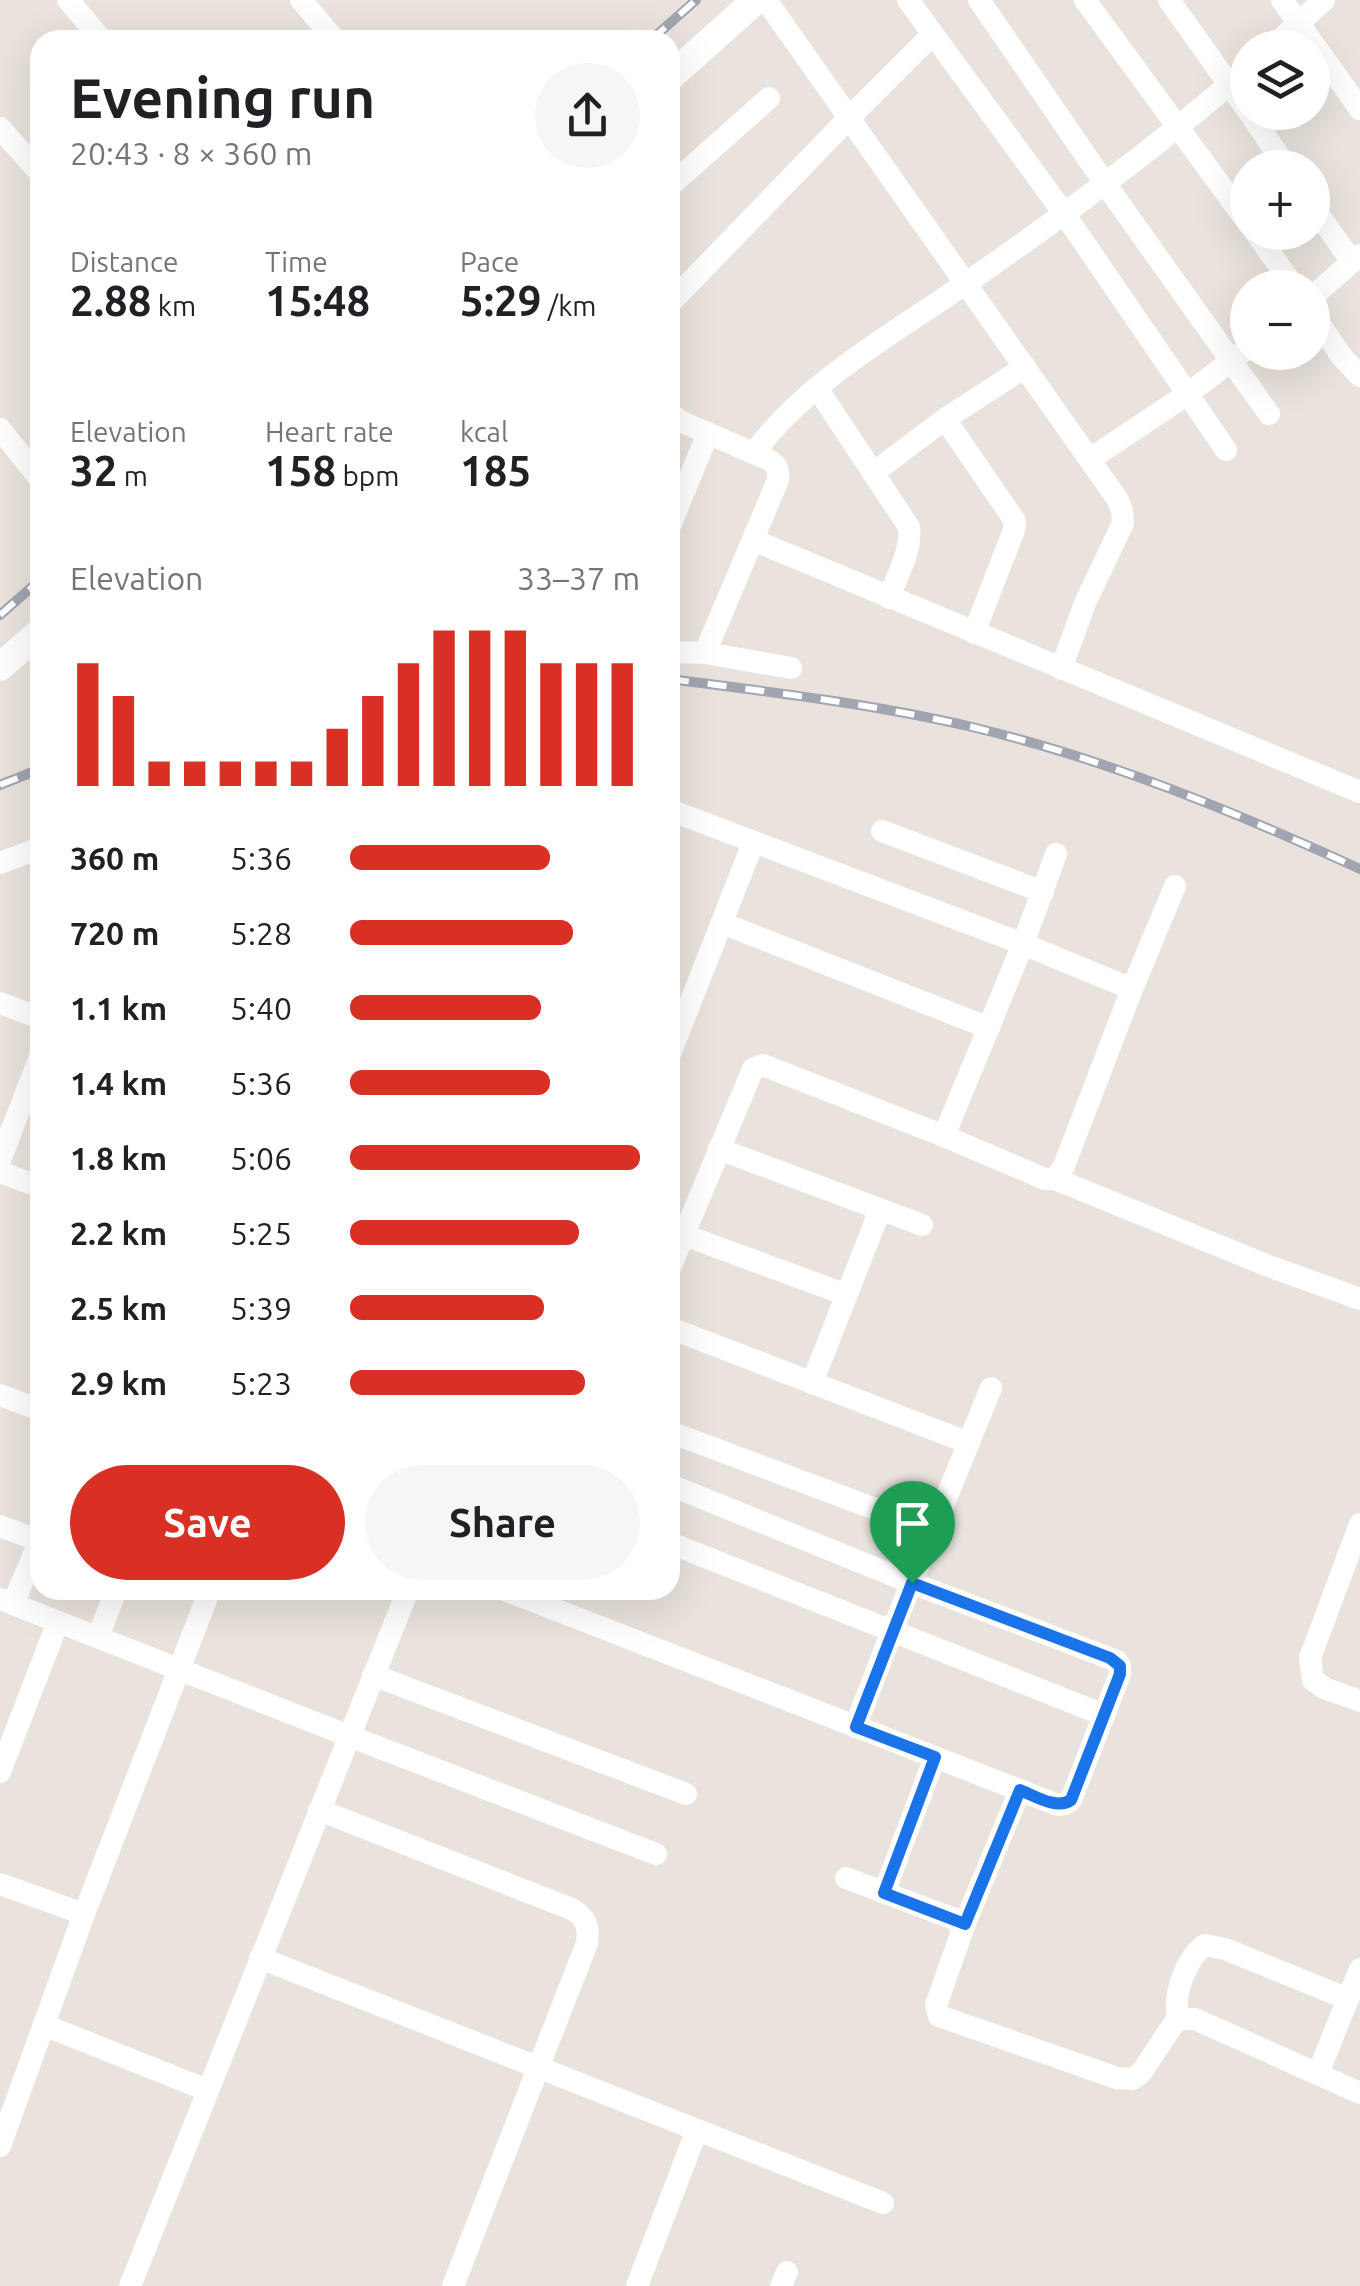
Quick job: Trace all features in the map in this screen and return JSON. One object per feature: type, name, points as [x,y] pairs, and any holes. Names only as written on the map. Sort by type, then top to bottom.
[{"type":"street","points":[[68,0],[94,30]]},
{"type":"street","points":[[301,0],[326,30]]},
{"type":"street","points":[[680,68],[756,0]]},
{"type":"street","points":[[766,0],[1118,500],[1122,523],[1086,603],[1062,670]]},
{"type":"street","points":[[908,0],[1063,212],[1226,450]]},
{"type":"street","points":[[979,0],[1104,182],[1230,341]]},
{"type":"street","points":[[1086,0],[1230,198]]},
{"type":"street","points":[[754,453],[772,429],[817,388],[1104,182],[1229,84],[1168,0]]},
{"type":"street","points":[[1282,0],[1360,109]]},
{"type":"street","points":[[1291,30],[1324,0]]},
{"type":"street","points":[[680,293],[932,35]]},
{"type":"street","points":[[680,177],[768,98]]},
{"type":"street","points":[[0,128],[30,162]]},
{"type":"street","points":[[1330,227],[1356,259],[1330,281]]},
{"type":"street","points":[[1330,339],[1360,376]]},
{"type":"street","points":[[1090,459],[1230,362]]},
{"type":"street","points":[[873,473],[1024,366]]},
{"type":"street","points":[[1248,370],[1269,414]]},
{"type":"street","points":[[817,388],[909,527],[910,536],[889,598]]},
{"type":"street","points":[[946,418],[1015,521],[974,633]]},
{"type":"street","points":[[680,419],[774,462],[779,472],[704,653]]},
{"type":"street","points":[[0,429],[30,466]]},
{"type":"street","points":[[680,495],[708,433]]},
{"type":"street","points":[[753,540],[1360,792]]},
{"type":"street","points":[[0,668],[30,641]]},
{"type":"street","points":[[680,652],[791,668]]},
{"type":"street","points":[[680,814],[1132,989]]},
{"type":"street","points":[[882,831],[1042,892]]},
{"type":"street","points":[[680,1029],[753,843]]},
{"type":"street","points":[[0,863],[30,852]]},
{"type":"street","points":[[944,1136],[1056,854]]},
{"type":"street","points":[[1055,1179],[1064,1166],[1175,886]]},
{"type":"street","points":[[722,923],[989,1028]]},
{"type":"street","points":[[0,1004],[30,1014]]},
{"type":"street","points":[[680,1245],[752,1069],[764,1065],[1266,1266],[1360,1299]]},
{"type":"street","points":[[30,1083],[1,1159],[30,1181]]},
{"type":"street","points":[[720,1149],[922,1225]]},
{"type":"street","points":[[812,1383],[880,1210]]},
{"type":"street","points":[[684,1236],[847,1295]]},
{"type":"street","points":[[680,1332],[969,1443]]},
{"type":"street","points":[[856,1727],[991,1388]]},
{"type":"street","points":[[0,1395],[30,1406]]},
{"type":"street","points":[[680,1436],[934,1531]]},
{"type":"street","points":[[531,1600],[1058,1805],[1071,1800],[1120,1674],[1116,1662],[680,1490]]},
{"type":"street","points":[[1360,1524],[1310,1658],[1313,1680],[1360,1701]]},
{"type":"street","points":[[0,1526],[30,1536]]},
{"type":"street","points":[[680,1547],[1104,1715]]},
{"type":"street","points":[[30,1559],[7,1602],[656,1854]]},
{"type":"street","points":[[98,1637],[112,1600]]},
{"type":"street","points":[[0,2144],[206,1600]]},
{"type":"street","points":[[130,2286],[404,1600]]},
{"type":"street","points":[[0,1772],[58,1622]]},
{"type":"street","points":[[374,1675],[686,1794]]},
{"type":"street","points":[[884,1893],[935,1757]]},
{"type":"street","points":[[1020,1790],[965,1924],[936,2005],[939,2016],[1117,2078],[1132,2079],[1141,2073],[1179,2020]]},
{"type":"street","points":[[319,1810],[574,1910],[586,1920],[589,1930],[588,1943],[453,2286]]},
{"type":"street","points":[[846,1878],[965,1924]]},
{"type":"street","points":[[0,1884],[84,1914]]},
{"type":"street","points":[[1179,2020],[1176,2010],[1181,1985],[1197,1951],[1205,1946],[1225,1949],[1348,1999]]},
{"type":"street","points":[[260,1958],[883,2202]]},
{"type":"street","points":[[1318,2073],[1360,1969]]},
{"type":"street","points":[[1179,2020],[1194,2019],[1360,2093]]},
{"type":"street","points":[[44,2025],[207,2090]]},
{"type":"street","points":[[637,2286],[697,2130]]},
{"type":"railway","points":[[662,30],[696,0]]},
{"type":"railway","points":[[0,615],[30,589]]},
{"type":"railway","points":[[680,680],[897,712],[1022,740],[1170,789],[1360,869]]},
{"type":"railway","points":[[0,785],[30,773]]},
{"type":"route","points":[[912,1583],[1110,1658],[1120,1666],[1071,1800],[1058,1805],[1020,1790],[965,1924],[884,1893],[935,1757],[856,1727],[912,1583]]}]
